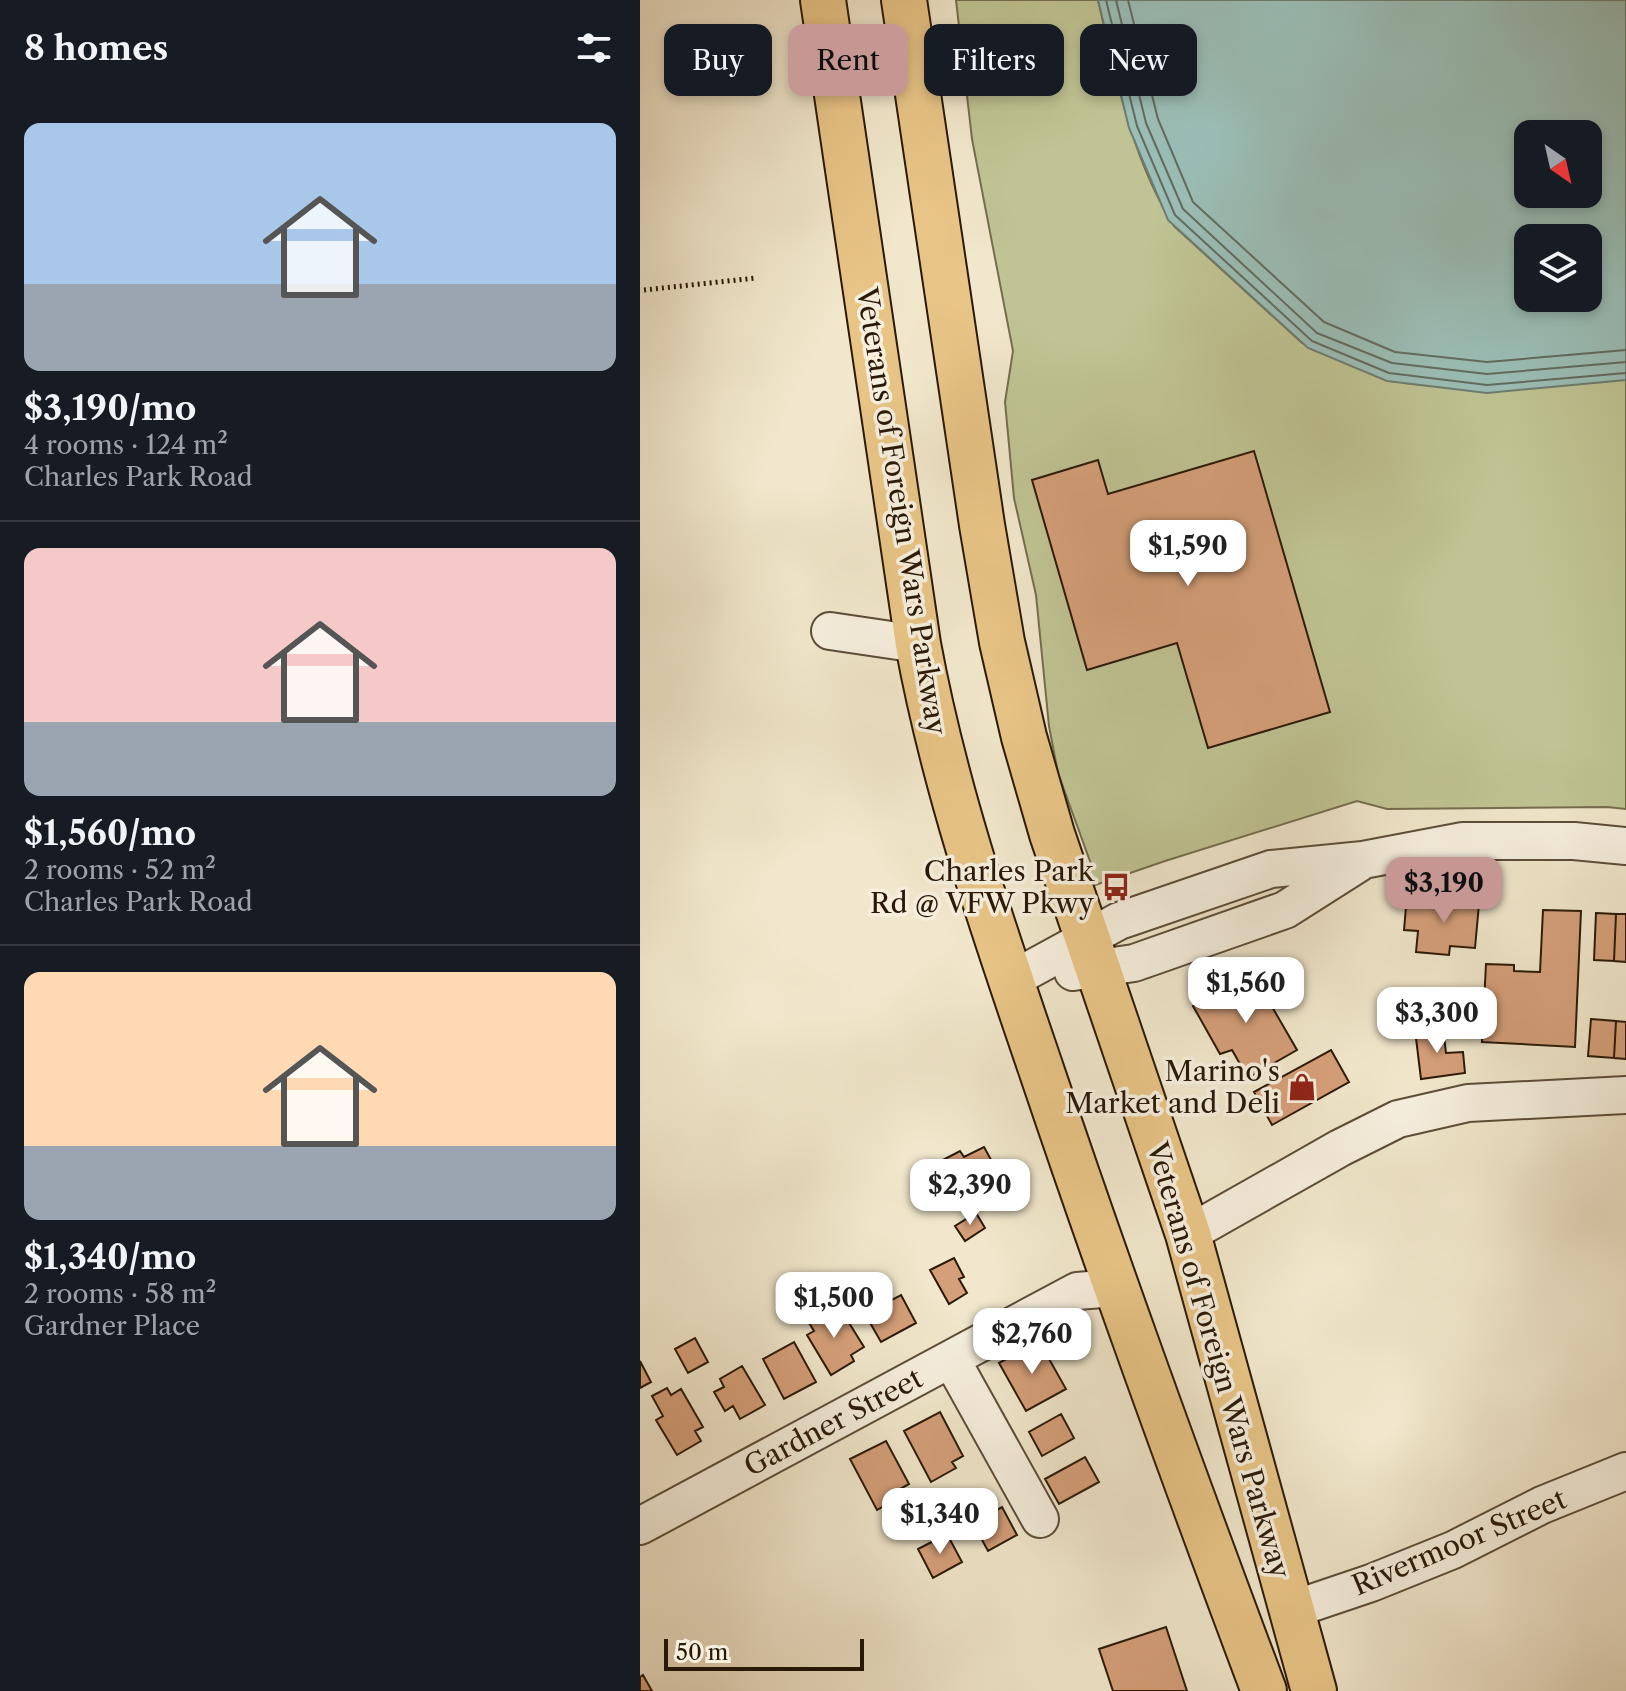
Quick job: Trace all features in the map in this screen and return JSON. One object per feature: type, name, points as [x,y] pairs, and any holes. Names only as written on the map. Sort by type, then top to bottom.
[{"type":"highway","name":"Veterans of Foreign Wars Parkway","points":[[823,0],[918,644],[953,798],[1115,1288],[1264,1691]]},
{"type":"highway","name":"Veterans of Foreign Wars Parkway","points":[[904,0],[1002,642],[1037,788],[1188,1234],[1314,1691]]},
{"type":"street","points":[[830,631],[918,644]]},
{"type":"street","points":[[1011,980],[1092,953],[1119,921],[1271,869],[1363,860],[1463,841],[1574,841],[1626,846]]},
{"type":"street","points":[[1188,1234],[1340,1148],[1398,1119],[1468,1103],[1626,1095]]},
{"type":"street","name":"Gardner Street","points":[[640,1526],[1077,1291],[1115,1288]]},
{"type":"street","points":[[951,1359],[1040,1519]]},
{"type":"street","name":"Rivermoor Street","points":[[1291,1610],[1371,1583],[1453,1550],[1542,1505],[1626,1471]]},
{"type":"path","points":[[644,290],[756,278]]},
{"type":"green space","points":[[956,0],[1098,0],[1104,24],[1080,24],[1080,96],[1121,96],[1147,172],[1174,226],[1302,343],[1406,383],[1431,386],[1604,382],[1626,378],[1626,809],[1387,809],[1357,801],[1084,889],[1091,864],[1058,773],[1049,726],[1036,595],[1014,498],[1005,402],[1013,351],[972,139],[967,96],[1064,96],[1064,24],[959,24]]},
{"type":"water","points":[[1098,0],[1626,0],[1626,380],[1487,393],[1387,381],[1308,348],[1168,220],[1129,128],[1121,96],[1197,96],[1197,24],[1104,24]]},
{"type":"building","points":[[1254,451],[1330,712],[1208,748],[1177,643],[1087,670],[1032,480],[1098,460],[1108,494]]},
{"type":"building","points":[[1442,891],[1457,893],[1456,901],[1479,904],[1475,948],[1450,946],[1449,955],[1416,952],[1418,931],[1404,930],[1406,907],[1425,908],[1425,902],[1440,904]]},
{"type":"building","points":[[1543,910],[1581,911],[1575,1047],[1482,1042],[1486,964],[1514,965],[1514,971],[1540,972]]},
{"type":"building","points":[[1596,913],[1616,914],[1614,961],[1594,960]]},
{"type":"building","points":[[1616,914],[1626,914],[1626,962],[1614,961]]},
{"type":"building","points":[[1252,972],[1297,1050],[1248,1078],[1232,1050],[1220,1054],[1193,1006]]},
{"type":"building","points":[[1591,1019],[1616,1021],[1614,1058],[1588,1056]]},
{"type":"building","points":[[1616,1021],[1626,1022],[1626,1059],[1614,1058]]},
{"type":"building","points":[[1443,1027],[1446,1053],[1463,1052],[1465,1073],[1421,1079],[1415,1030]]},
{"type":"building","name":"Marino's Market and Deli","points":[[1331,1050],[1349,1082],[1272,1125],[1254,1092]]},
{"type":"building","points":[[984,1147],[995,1167],[988,1171],[996,1186],[971,1200],[966,1191],[960,1194],[941,1161],[960,1151],[964,1157]]},
{"type":"building","points":[[976,1213],[985,1228],[965,1241],[955,1226]]},
{"type":"building","points":[[954,1258],[964,1277],[959,1279],[967,1293],[949,1304],[930,1270]]},
{"type":"building","points":[[901,1295],[916,1323],[881,1342],[865,1314]]},
{"type":"building","points":[[823,1308],[828,1318],[841,1310],[864,1347],[851,1355],[854,1361],[831,1375],[807,1335],[814,1331],[806,1318]]},
{"type":"building","points":[[695,1338],[708,1362],[688,1373],[675,1349]]},
{"type":"building","points":[[1039,1341],[1066,1389],[1026,1411],[999,1363]]},
{"type":"building","points":[[794,1342],[816,1382],[784,1399],[763,1359]]},
{"type":"building","points":[[640,1361],[651,1382],[640,1388]]},
{"type":"building","points":[[742,1366],[765,1405],[740,1419],[733,1406],[725,1411],[714,1392],[724,1387],[720,1379]]},
{"type":"building","points":[[667,1388],[671,1395],[681,1389],[703,1427],[695,1431],[701,1441],[677,1455],[656,1420],[663,1416],[652,1396]]},
{"type":"building","points":[[940,1412],[963,1456],[952,1462],[956,1468],[931,1482],[904,1431]]},
{"type":"building","points":[[1061,1414],[1074,1438],[1042,1456],[1029,1432]]},
{"type":"building","points":[[886,1441],[909,1484],[898,1490],[902,1496],[877,1510],[850,1459]]},
{"type":"building","points":[[1085,1457],[1099,1482],[1059,1504],[1045,1479]]},
{"type":"building","points":[[1002,1507],[1017,1535],[988,1551],[973,1523]]},
{"type":"building","points":[[947,1534],[962,1562],[933,1578],[918,1549]]},
{"type":"building","points":[[1166,1627],[1187,1691],[1113,1691],[1099,1649]]},
{"type":"building","points":[[643,1675],[652,1691],[640,1691],[640,1677]]},
{"type":"place","name":"Charles Park Rd @ VFW Pkwy","points":[[1116,887]]},
{"type":"place","name":"Marino's Market and Deli","points":[[1302,1087]]}]
